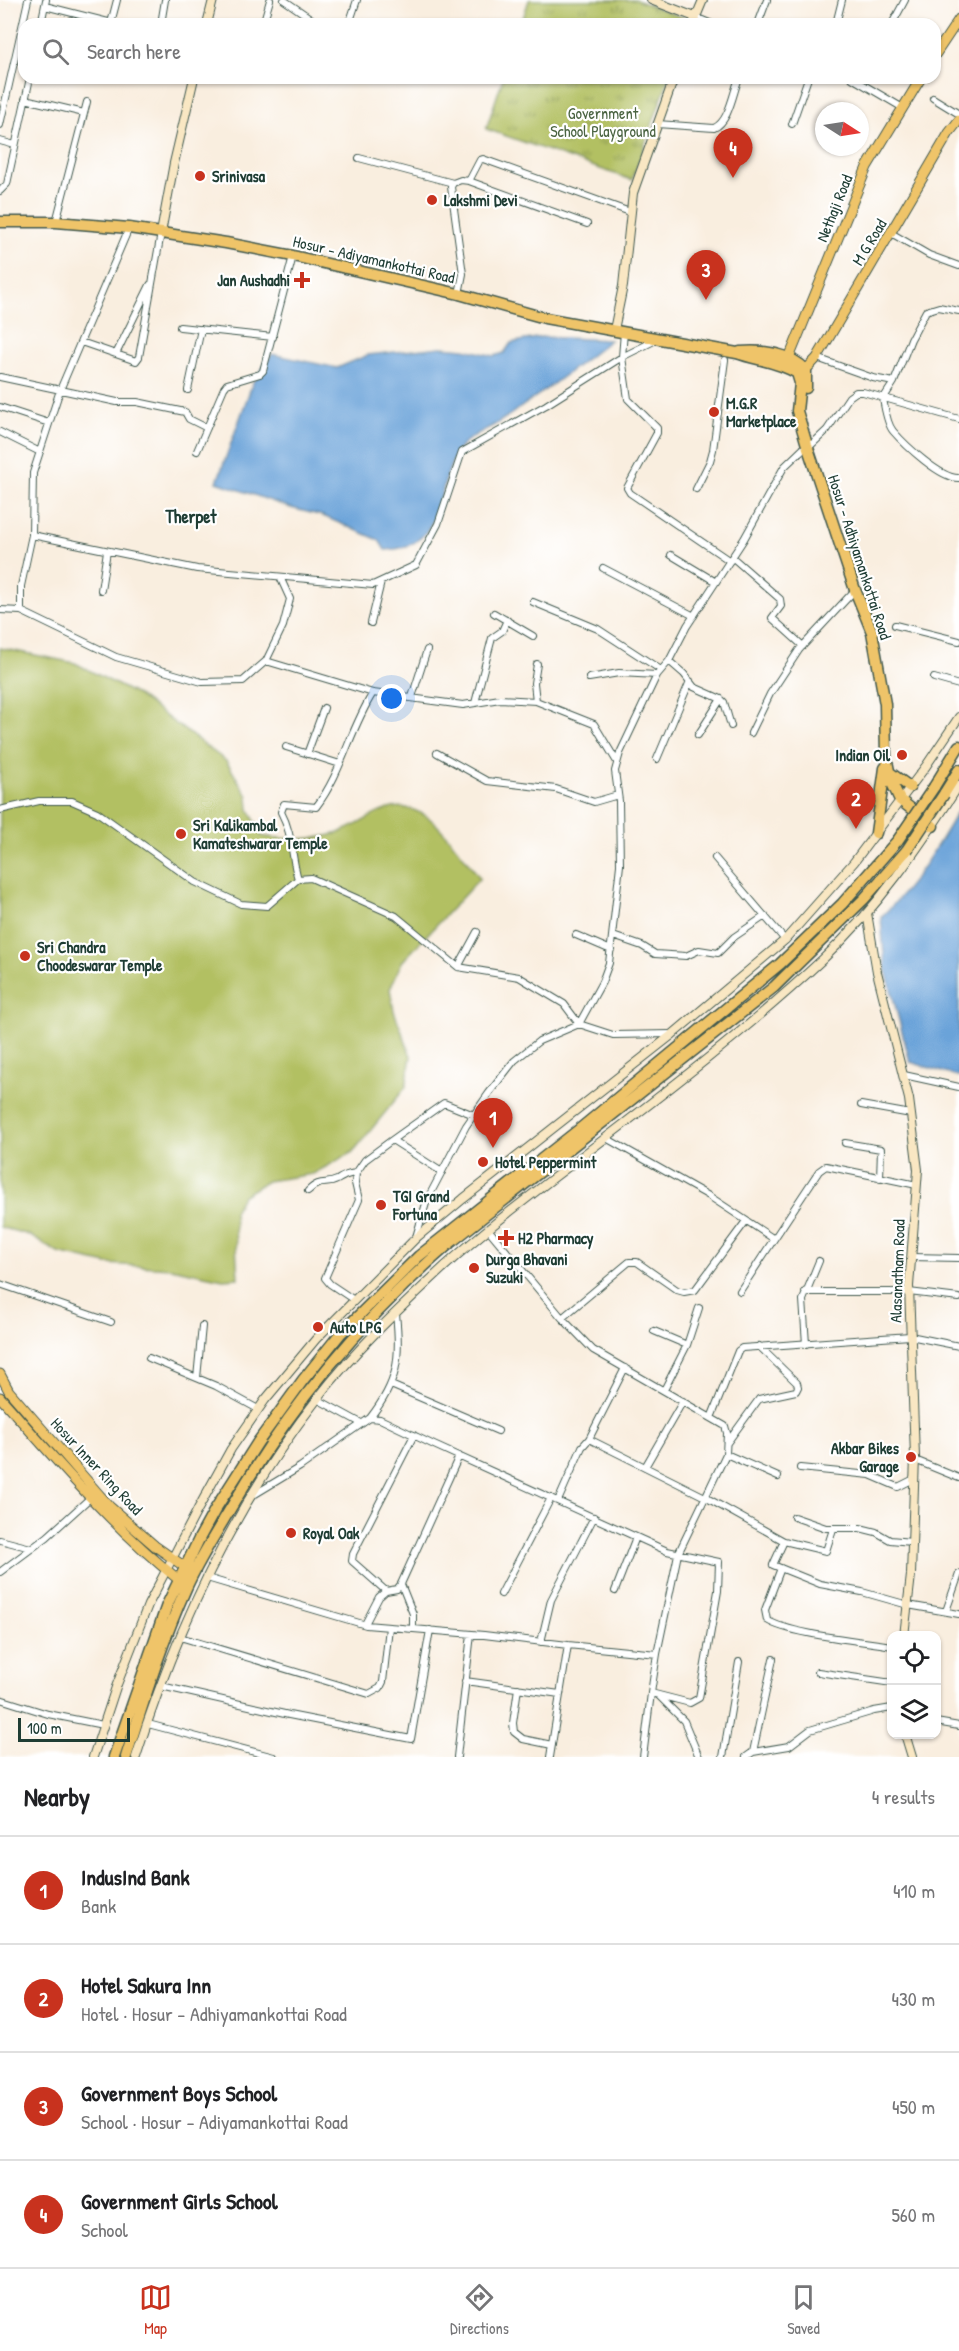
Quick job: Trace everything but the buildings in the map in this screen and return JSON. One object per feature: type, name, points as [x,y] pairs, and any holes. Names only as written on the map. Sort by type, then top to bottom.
[{"type":"highway","name":"Hosur - Adiyamankottai Road","points":[[0,222],[56,222],[162,232],[293,256],[459,294],[545,318],[662,337],[737,353],[755,351],[788,362]]},
{"type":"highway","points":[[788,362],[803,373]]},
{"type":"highway","name":"Hosur - Adhiyamankottai Road","points":[[803,373],[797,411],[855,590],[872,632],[885,704],[886,756],[891,781],[900,800]]},
{"type":"highway","points":[[114,1757],[157,1631],[185,1567],[216,1508],[258,1442],[340,1334],[419,1256],[581,1128],[780,964],[842,904],[897,840],[959,746]]},
{"type":"highway","points":[[876,833],[886,756]]},
{"type":"highway","points":[[126,1757],[150,1684],[186,1589],[201,1558],[271,1444],[312,1384],[337,1354],[409,1279],[450,1244],[774,987],[864,899],[907,850],[959,770]]},
{"type":"highway","points":[[889,772],[910,787]]},
{"type":"highway","points":[[900,800],[933,826]]},
{"type":"main road","points":[[941,46],[959,19]]},
{"type":"main road","name":"Nethaji Road","points":[[788,362],[867,168],[917,84]]},
{"type":"main road","name":"M G Road","points":[[803,373],[817,358],[949,133],[959,120]]},
{"type":"main road","name":"Hosur Inner Ring Road","points":[[0,1374],[3,1395],[90,1498],[134,1543],[179,1580]]},
{"type":"main road","name":"Hosur Inner Ring Road","points":[[3,1395],[110,1507],[140,1534],[185,1567]]},
{"type":"street","points":[[24,18],[28,0]]},
{"type":"street","points":[[114,18],[117,0]]},
{"type":"street","points":[[162,18],[165,0]]},
{"type":"street","points":[[208,18],[213,0]]},
{"type":"street","points":[[265,18],[270,0]]},
{"type":"street","points":[[284,0],[310,18]]},
{"type":"street","points":[[351,18],[357,0]]},
{"type":"street","points":[[651,0],[688,18]]},
{"type":"street","points":[[695,18],[702,0]]},
{"type":"street","points":[[760,18],[767,0]]},
{"type":"street","points":[[838,18],[842,0]]},
{"type":"street","points":[[895,18],[905,0]]},
{"type":"street","points":[[42,18],[46,3],[96,18]]},
{"type":"street","points":[[0,125],[18,45]]},
{"type":"street","points":[[0,191],[7,184],[29,84]]},
{"type":"street","points":[[81,342],[136,361],[139,357],[174,163],[193,84]]},
{"type":"street","points":[[672,84],[633,193],[630,212],[619,331],[622,357],[629,402],[657,428],[657,433],[627,488],[630,493],[731,559],[780,598],[781,606],[772,618],[803,646]]},
{"type":"street","points":[[657,124],[714,128],[720,126],[737,84]]},
{"type":"street","points":[[792,124],[806,84]]},
{"type":"street","points":[[865,84],[903,108]]},
{"type":"street","points":[[933,98],[959,114]]},
{"type":"street","points":[[25,99],[84,113]]},
{"type":"street","points":[[56,222],[87,102]]},
{"type":"street","points":[[0,141],[15,145]]},
{"type":"street","points":[[359,158],[453,183],[460,180],[469,181],[587,224]]},
{"type":"street","points":[[469,181],[477,162],[483,159],[630,212]]},
{"type":"street","points":[[453,183],[451,187],[463,274],[459,294]]},
{"type":"street","points":[[21,611],[21,586],[32,535],[33,473],[60,390],[129,228]]},
{"type":"street","points":[[891,233],[929,255],[959,266]]},
{"type":"street","points":[[196,451],[227,384],[260,374],[262,371],[293,256]]},
{"type":"street","points":[[116,354],[154,277]]},
{"type":"street","points":[[883,399],[894,382],[911,339],[926,311],[939,307],[959,311]]},
{"type":"street","points":[[180,327],[273,337]]},
{"type":"street","points":[[188,390],[201,329]]},
{"type":"street","points":[[32,535],[197,569],[373,585],[416,565],[438,524],[462,452],[546,405],[622,357],[662,337]]},
{"type":"street","points":[[817,358],[873,378],[894,382]]},
{"type":"street","points":[[696,489],[713,450],[725,360]]},
{"type":"street","points":[[0,377],[117,402],[137,402],[185,412],[189,419],[207,428]]},
{"type":"street","points":[[416,1238],[427,1200],[474,1115],[514,1061],[538,1041],[579,1024],[602,982],[609,963],[620,866],[615,771],[617,762],[659,672],[669,661],[784,467],[827,430],[849,397],[856,392],[959,419]]},
{"type":"street","points":[[883,399],[893,431],[937,470],[955,479],[959,478]]},
{"type":"street","points":[[0,407],[49,423]]},
{"type":"street","points":[[0,432],[40,452]]},
{"type":"street","points":[[101,590],[107,551]]},
{"type":"street","points":[[671,555],[716,582]]},
{"type":"street","points":[[603,568],[694,616]]},
{"type":"street","points":[[0,610],[21,611],[116,657],[202,682],[243,681],[266,661],[283,626],[290,599],[280,577]]},
{"type":"street","points":[[371,623],[381,582]]},
{"type":"street","points":[[751,733],[770,694],[803,646],[855,590]]},
{"type":"street","points":[[532,603],[598,629],[659,672]]},
{"type":"street","points":[[495,613],[533,636]]},
{"type":"street","points":[[475,703],[492,638],[502,631],[507,620]]},
{"type":"street","points":[[896,625],[959,641]]},
{"type":"street","points":[[412,697],[427,650]]},
{"type":"street","points":[[266,661],[373,693],[463,705],[500,699],[536,700],[594,724],[617,762]]},
{"type":"street","points":[[669,661],[684,674],[694,687],[724,702],[731,726]]},
{"type":"street","points":[[536,700],[534,683],[537,664]]},
{"type":"street","points":[[589,678],[619,673],[659,672]]},
{"type":"street","points":[[934,678],[959,685]]},
{"type":"street","points":[[657,759],[690,681]]},
{"type":"street","points":[[298,879],[289,827],[281,812],[284,804],[316,807],[334,780],[365,705],[373,693]]},
{"type":"street","points":[[698,735],[721,699]]},
{"type":"street","points":[[307,753],[324,708]]},
{"type":"street","points":[[93,1757],[148,1605],[172,1558],[231,1449],[258,1409],[316,1339],[416,1238],[673,1034],[785,940],[854,862],[959,717]]},
{"type":"street","points":[[286,747],[339,764]]},
{"type":"street","points":[[437,753],[487,781],[556,789],[594,802],[618,795]]},
{"type":"street","points":[[136,1757],[180,1637],[207,1578],[252,1497],[317,1399],[343,1368],[443,1268],[488,1229],[745,1027],[825,958],[867,913],[933,826],[959,785]]},
{"type":"street","points":[[0,810],[39,801],[72,801],[97,812],[195,882],[241,904],[267,906],[298,879],[311,878],[396,916],[458,968],[519,977],[564,1004],[579,1024],[613,1035],[673,1034]]},
{"type":"street","points":[[715,858],[785,940]]},
{"type":"street","name":"Alasanatham Road","points":[[867,913],[878,972],[904,1075],[918,1170],[909,1292],[915,1460],[912,1542],[905,1631]]},
{"type":"street","points":[[613,936],[642,946],[655,954],[686,956],[699,950],[718,953],[734,937],[765,916]]},
{"type":"street","points":[[458,968],[477,932]]},
{"type":"street","points":[[576,935],[611,950]]},
{"type":"street","points":[[904,1075],[959,1087]]},
{"type":"street","points":[[354,1300],[325,1278],[359,1200],[355,1183],[356,1173],[365,1160],[444,1103],[474,1115]]},
{"type":"street","points":[[861,1105],[911,1114]]},
{"type":"street","points":[[606,1138],[709,1196],[774,1239]]},
{"type":"street","points":[[392,1140],[442,1172]]},
{"type":"street","points":[[845,1143],[881,1149],[880,1178]]},
{"type":"street","points":[[740,1291],[822,1168],[826,1166],[917,1185]]},
{"type":"street","points":[[308,1191],[321,1182],[334,1181],[343,1175],[356,1173]]},
{"type":"street","points":[[562,1318],[629,1262],[636,1262],[677,1290],[684,1292],[695,1290],[746,1221]]},
{"type":"street","points":[[488,1229],[562,1318],[593,1350],[725,1426],[726,1454],[678,1554],[657,1654],[655,1694],[643,1757]]},
{"type":"street","points":[[911,1257],[959,1258]]},
{"type":"street","points":[[806,1344],[802,1309],[805,1292],[819,1262]]},
{"type":"street","points":[[0,1284],[111,1322]]},
{"type":"street","points":[[805,1292],[909,1292],[959,1299]]},
{"type":"street","points":[[664,1390],[687,1345],[699,1308]]},
{"type":"street","points":[[252,1497],[370,1418],[391,1385],[399,1347],[396,1314]]},
{"type":"street","points":[[197,1378],[202,1326]]},
{"type":"street","points":[[654,1331],[687,1345]]},
{"type":"street","points":[[711,1418],[738,1351],[759,1346],[910,1336],[959,1346]]},
{"type":"street","points":[[726,1444],[757,1400],[765,1396],[796,1392],[798,1388],[798,1383],[759,1346]]},
{"type":"street","points":[[149,1358],[216,1386],[258,1409]]},
{"type":"street","points":[[501,1594],[555,1500],[625,1368]]},
{"type":"street","points":[[391,1385],[498,1431]]},
{"type":"street","points":[[317,1399],[361,1423]]},
{"type":"street","points":[[645,1467],[683,1401]]},
{"type":"street","points":[[370,1418],[380,1419],[667,1551],[719,1562],[718,1591],[699,1698],[690,1703],[655,1694]]},
{"type":"street","points":[[386,1591],[352,1562],[352,1554],[414,1436]]},
{"type":"street","points":[[589,1438],[705,1497],[784,1541],[826,1551],[833,1529]]},
{"type":"street","points":[[726,1454],[778,1477]]},
{"type":"street","points":[[365,1624],[379,1597],[386,1591],[397,1589],[401,1584],[459,1456]]},
{"type":"street","points":[[915,1460],[959,1478]]},
{"type":"street","points":[[800,1468],[870,1475],[898,1487],[914,1479]]},
{"type":"street","points":[[0,1571],[48,1537],[90,1498]]},
{"type":"street","points":[[541,1642],[551,1600],[594,1517]]},
{"type":"street","points":[[794,1517],[833,1529],[860,1528],[876,1532],[890,1540],[912,1542]]},
{"type":"street","points":[[615,1591],[636,1537]]},
{"type":"street","points":[[0,1540],[31,1548]]},
{"type":"street","points":[[784,1541],[773,1565],[780,1568],[820,1584],[862,1592],[908,1605],[959,1614]]},
{"type":"street","points":[[780,1568],[765,1610],[767,1620],[773,1624],[803,1632],[887,1645]]},
{"type":"street","points":[[946,1611],[959,1574]]},
{"type":"street","points":[[207,1578],[365,1624],[657,1654]]},
{"type":"street","points":[[401,1584],[413,1614],[413,1629]]},
{"type":"street","points":[[180,1637],[369,1694],[380,1688],[383,1682],[389,1627]]},
{"type":"street","points":[[161,1686],[289,1715],[411,1739],[430,1630]]},
{"type":"street","points":[[456,1757],[471,1634]]},
{"type":"street","points":[[550,1757],[568,1645]]},
{"type":"street","points":[[753,1752],[773,1659]]},
{"type":"street","points":[[723,1757],[739,1662]]},
{"type":"street","points":[[818,1672],[887,1682]]},
{"type":"street","points":[[465,1681],[560,1694]]},
{"type":"street","points":[[518,1688],[514,1732],[523,1739],[552,1745]]},
{"type":"street","points":[[655,1694],[684,1721],[699,1757]]},
{"type":"street","points":[[0,1700],[48,1714],[103,1725]]},
{"type":"street","points":[[746,1757],[753,1752],[789,1746],[810,1730],[887,1709]]},
{"type":"street","points":[[941,1723],[959,1726]]},
{"type":"street","points":[[148,1724],[274,1757]]},
{"type":"street","points":[[907,1739],[912,1757]]},
{"type":"green space","points":[[529,0],[636,0],[685,18],[523,18]]},
{"type":"green space","name":"Government School Playground","points":[[501,84],[667,84],[632,180],[486,129]]},
{"type":"green space","points":[[0,648],[75,663],[137,695],[226,761],[248,796],[249,809],[262,836],[317,838],[335,834],[380,812],[402,807],[415,810],[436,824],[480,878],[402,962],[390,989],[394,1011],[411,1056],[406,1087],[353,1152],[313,1174],[267,1181],[242,1196],[234,1212],[238,1278],[223,1279],[171,1268],[107,1264],[58,1253],[29,1235],[0,1227]]},
{"type":"water","points":[[541,337],[610,340],[526,404],[465,442],[453,461],[430,526],[420,538],[406,546],[385,550],[379,540],[323,516],[291,508],[217,482],[253,382],[272,354],[337,368],[368,355],[441,347],[465,349],[494,356],[504,353],[511,343]]},
{"type":"water","points":[[959,809],[959,1077],[910,1062],[885,967],[881,917],[904,893],[933,852]]},
{"type":"place","name":"Srinivasa","points":[[200,176]]},
{"type":"place","name":"Government Girls School","points":[[733,178]]},
{"type":"place","name":"Lakshmi Devi","points":[[432,200]]},
{"type":"place","name":"Jan Aushadhi","points":[[302,280]]},
{"type":"place","name":"Government Boys School","points":[[706,300]]},
{"type":"place","name":"M.G.R Marketplace","points":[[714,412]]},
{"type":"place","name":"Indian Oil","points":[[902,755]]},
{"type":"place","name":"Hotel Sakura Inn","points":[[856,829]]},
{"type":"place","name":"Sri Kalikambal Kamateshwarar Temple","points":[[181,834]]},
{"type":"place","name":"Sri Chandra Choodeswarar Temple","points":[[25,956]]},
{"type":"place","name":"IndusInd Bank","points":[[493,1148]]},
{"type":"place","name":"Hotel Peppermint","points":[[483,1162]]},
{"type":"place","name":"TGI Grand Fortuna","points":[[381,1205]]},
{"type":"place","name":"H2 Pharmacy","points":[[506,1238]]},
{"type":"place","name":"Durga Bhavani Suzuki","points":[[474,1268]]},
{"type":"place","name":"Auto LPG","points":[[318,1327]]},
{"type":"place","name":"Akbar Bikes Garage","points":[[911,1457]]},
{"type":"place","name":"Royal Oak","points":[[291,1533]]},
{"type":"district","name":"Therpet","points":[[191,517]]}]
